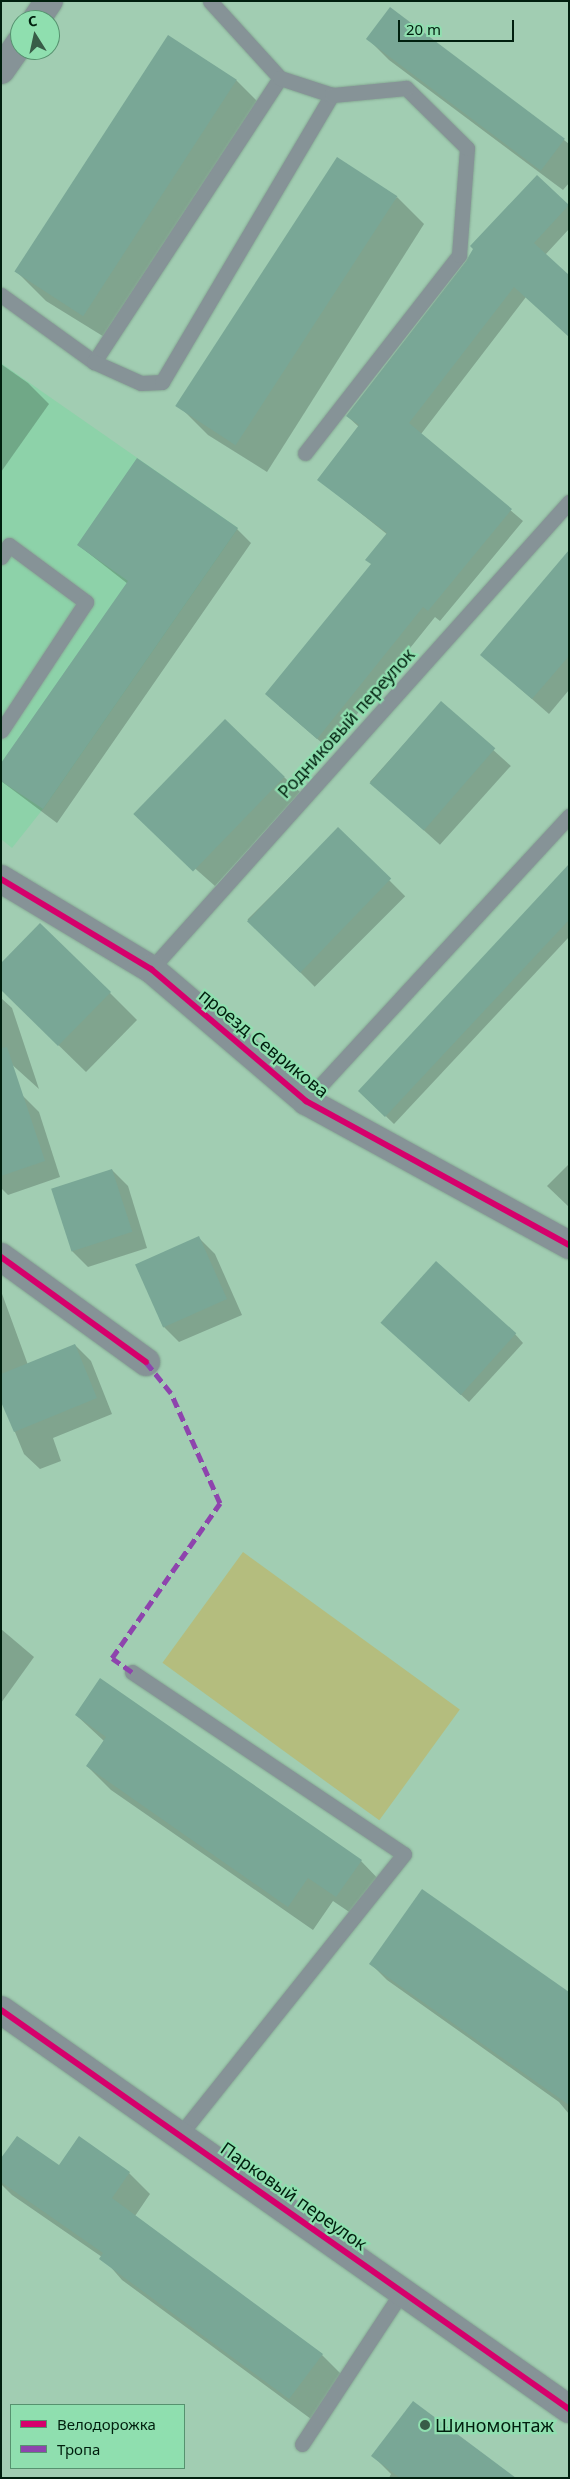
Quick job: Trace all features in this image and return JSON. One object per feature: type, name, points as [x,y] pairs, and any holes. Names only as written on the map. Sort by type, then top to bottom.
[{"type":"street","points":[[1,70],[10,57]]},
{"type":"street","name":"проезд Севрикова","points":[[1,879],[152,970],[306,1101],[569,1245]]},
{"type":"street","points":[[1,1257],[146,1362]]},
{"type":"street","name":"Парковый переулок","points":[[1,2010],[569,2408]]},
{"type":"lane","points":[[210,1],[280,78],[332,95],[406,88],[467,148],[459,255],[305,453]]},
{"type":"lane","points":[[94,362],[280,78]]},
{"type":"lane","points":[[1,294],[94,362],[141,383],[162,382],[332,95]]},
{"type":"lane","name":"Родниковый переулок","points":[[152,970],[569,502]]},
{"type":"lane","points":[[1,557],[9,545],[86,602],[1,731]]},
{"type":"lane","points":[[306,1101],[569,816]]},
{"type":"lane","points":[[132,1672],[404,1854],[180,2135]]},
{"type":"lane","points":[[302,2444],[403,2290]]},
{"type":"shaded area","points":[[1,363],[238,528],[43,809],[12,848],[1,839]]},
{"type":"shaded area","points":[[243,1552],[460,1710],[379,1820],[162,1663]]},
{"type":"building","points":[[390,7],[565,139],[541,171],[366,39]]},
{"type":"building","points":[[168,35],[237,80],[83,316],[14,272]]},
{"type":"building","points":[[337,157],[397,196],[236,445],[175,406]]},
{"type":"building","points":[[537,175],[569,205],[534,243],[569,275],[569,337],[514,287],[409,423],[512,509],[428,611],[423,607],[317,739],[265,694],[371,564],[365,560],[387,533],[317,480],[359,425],[346,416],[466,261],[473,249],[470,246]]},
{"type":"building","points":[[137,458],[238,528],[43,809],[1,781],[1,763],[128,581],[77,545]]},
{"type":"building","points":[[569,550],[569,656],[532,699],[480,655]]},
{"type":"building","points":[[441,701],[495,748],[424,830],[369,783]]},
{"type":"building","points":[[225,719],[285,777],[193,872],[133,814]]},
{"type":"building","points":[[338,827],[391,878],[300,973],[247,921]]},
{"type":"building","points":[[569,864],[569,920],[385,1117],[358,1091]]},
{"type":"building","points":[[40,923],[111,992],[58,1046],[1,990],[1,963]]},
{"type":"building","points":[[7,1047],[45,1161],[1,1176],[1,1048]]},
{"type":"building","points":[[112,1169],[132,1232],[72,1252],[51,1189]]},
{"type":"building","points":[[199,1236],[227,1299],[163,1328],[135,1264]]},
{"type":"building","points":[[436,1261],[516,1333],[461,1395],[380,1323]]},
{"type":"building","points":[[75,1344],[97,1398],[14,1432],[1,1402],[1,1374]]},
{"type":"building","points":[[100,1678],[362,1860],[336,1897],[308,1878],[288,1907],[86,1766],[106,1737],[75,1715]]},
{"type":"building","points":[[422,1889],[569,1992],[569,2105],[369,1964]]},
{"type":"building","points":[[17,2136],[59,2165],[79,2136],[130,2172],[112,2198],[323,2354],[289,2399],[99,2259],[103,2253],[1,2182],[1,2158]]},
{"type":"building","points":[[413,2401],[516,2478],[400,2478],[371,2456]]},
{"type":"marked path","points":[[132,1672],[112,1658],[220,1503],[171,1393],[146,1362]]},
{"type":"cycle path","points":[[1,879],[151,969],[306,1101],[569,1245]]},
{"type":"cycle path","points":[[1,1257],[146,1362]]},
{"type":"cycle path","points":[[1,2010],[569,2409]]},
{"type":"place","name":"Шиномонтаж","points":[[425,2425]]}]
